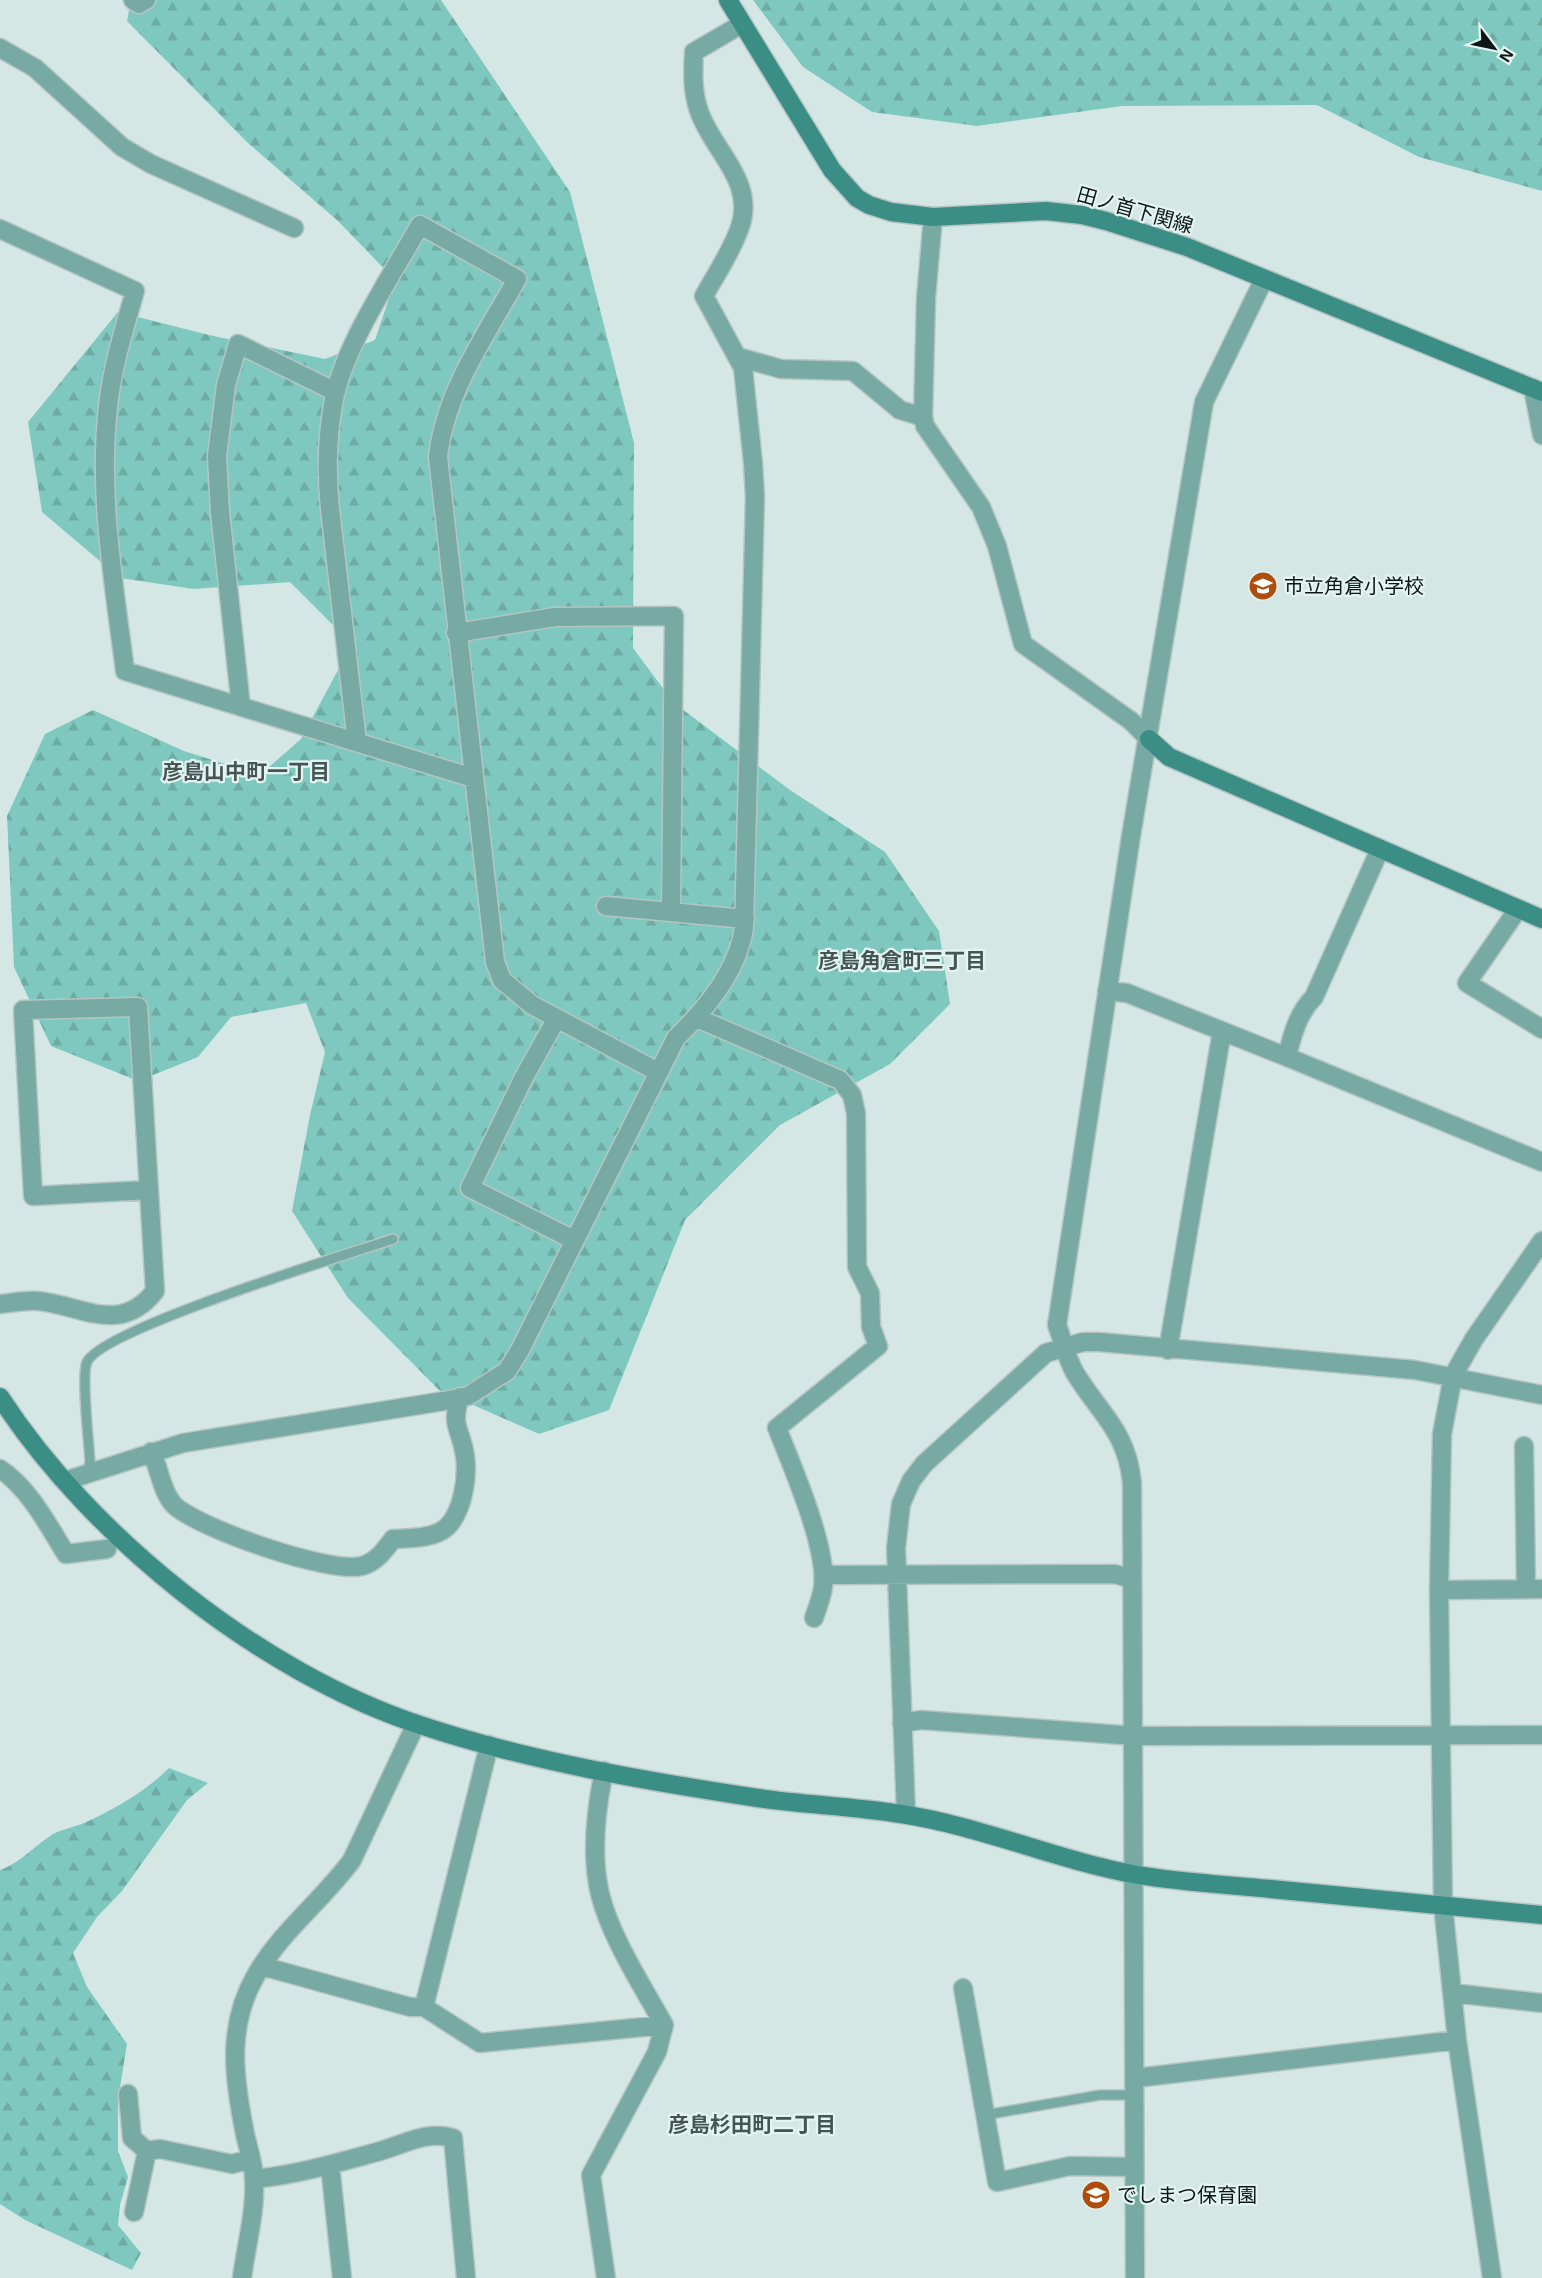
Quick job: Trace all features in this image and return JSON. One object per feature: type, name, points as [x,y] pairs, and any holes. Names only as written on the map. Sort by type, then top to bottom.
[{"type":"street","points":[[133,0],[140,4],[147,0]]},
{"type":"street","name":"田ノ首下関線","points":[[728,0],[832,170],[857,198],[877,208],[933,217],[1046,212],[1083,215],[1178,244],[1537,390]]},
{"type":"street","points":[[65,1481],[183,1443],[460,1398],[507,1371],[676,1038],[697,1018],[742,947],[745,919],[755,497],[750,422],[743,368],[704,296],[740,227],[743,197],[735,174],[701,117],[693,73],[694,52],[742,24]]},
{"type":"street","points":[[0,48],[35,68],[122,147],[151,164],[294,228]]},
{"type":"street","points":[[933,217],[926,298],[923,417],[925,426],[974,493],[989,524],[1023,644],[1131,722],[1169,757],[1542,919]]},
{"type":"street","points":[[357,742],[327,481],[329,424],[336,392],[361,332],[420,225],[517,279],[458,387],[441,432],[439,484],[495,962],[502,980],[516,993],[557,1018],[658,1072]]},
{"type":"street","points":[[0,229],[135,291],[116,357],[108,407],[105,455],[112,562],[125,671],[473,777]]},
{"type":"street","points":[[1135,2278],[1135,1736],[1131,1464],[1118,1432],[1075,1372],[1057,1325],[1107,991],[1204,402],[1264,279]]},
{"type":"street","points":[[241,707],[220,512],[217,456],[226,385],[238,344],[336,392]]},
{"type":"street","points":[[738,357],[781,369],[852,371],[900,410],[923,417]]},
{"type":"street","points":[[1537,390],[1542,435]]},
{"type":"street","points":[[456,633],[555,617],[674,616],[670,912]]},
{"type":"street","points":[[1287,1057],[1291,1039],[1304,1007],[1314,997],[1380,849]]},
{"type":"street","points":[[606,906],[745,919]]},
{"type":"street","points":[[1518,909],[1467,983],[1542,1029]]},
{"type":"street","points":[[1107,991],[1127,993],[1542,1162]]},
{"type":"street","points":[[0,1304],[37,1301],[93,1314],[111,1315],[138,1309],[155,1291],[149,1190],[138,1007],[23,1010],[33,1196],[149,1190]]},
{"type":"street","points":[[557,1018],[523,1079],[470,1188],[574,1240]]},
{"type":"street","points":[[697,1018],[840,1080],[852,1095],[856,1124],[857,1267],[870,1293],[871,1327],[878,1346],[777,1428],[809,1512],[824,1575],[823,1589],[814,1618]]},
{"type":"street","points":[[1168,1350],[1222,1031]]},
{"type":"street","points":[[1492,2278],[1457,2040],[1443,1905],[1439,1590],[1442,1434],[1453,1376],[1474,1339],[1542,1240]]},
{"type":"street","points":[[906,1814],[895,1575],[899,1511],[911,1482],[924,1464],[1046,1353],[1064,1346],[1099,1342],[1168,1350],[1415,1370],[1542,1395]]},
{"type":"street","points":[[0,1397],[14,1419],[65,1481],[128,1545],[221,1621],[276,1658],[372,1706],[416,1724],[489,1745],[604,1771],[756,1798],[906,1814],[1135,1875],[1542,1915]]},
{"type":"street","points":[[151,1452],[171,1501],[199,1520],[290,1555],[331,1564],[360,1566],[381,1555],[393,1539],[432,1534],[447,1526],[454,1516],[462,1496],[466,1469],[454,1415],[460,1398]]},
{"type":"street","points":[[1439,1590],[1534,1589],[1533,1488],[1524,1446]]},
{"type":"street","points":[[0,1469],[40,1511],[66,1554],[107,1549]]},
{"type":"street","points":[[824,1575],[1115,1574],[1132,1579]]},
{"type":"street","points":[[902,1723],[921,1720],[1135,1736],[1542,1735]]},
{"type":"street","points":[[242,2278],[254,2179],[236,2089],[234,2037],[239,2017],[262,1966],[291,1929],[338,1879],[352,1860],[416,1724]]},
{"type":"street","points":[[424,2007],[489,1745]]},
{"type":"street","points":[[604,1771],[599,1797],[597,1856],[601,1896],[628,1960],[664,2025],[657,2052],[591,2175],[606,2278]]},
{"type":"street","points":[[262,1966],[410,2007],[424,2007],[480,2043],[664,2025]]},
{"type":"street","points":[[963,1988],[997,2182],[1070,2166],[1134,2167]]},
{"type":"street","points":[[1452,1994],[1542,2003]]},
{"type":"street","points":[[1136,2086],[1457,2040]]},
{"type":"street","points":[[128,2094],[132,2138],[147,2151],[160,2149],[232,2164],[251,2159]]},
{"type":"street","points":[[254,2179],[282,2176],[330,2165],[382,2151],[409,2140],[441,2134],[453,2138],[466,2278]]},
{"type":"street","points":[[134,2212],[147,2151]]},
{"type":"street","points":[[330,2165],[342,2278]]},
{"type":"lane","points":[[88,1473],[90,1461],[85,1367],[98,1348],[171,1315],[393,1239]]},
{"type":"lane","points":[[985,2115],[1100,2095],[1136,2086]]},
{"type":"green space","points":[[131,0],[441,0],[570,192],[634,443],[633,648],[674,703],[790,790],[885,852],[939,931],[950,1004],[890,1064],[780,1125],[685,1220],[609,1410],[539,1434],[439,1390],[348,1298],[292,1211],[310,1115],[325,1052],[306,1003],[231,1017],[198,1057],[138,1081],[51,1046],[14,967],[7,816],[45,734],[93,710],[184,751],[260,775],[301,739],[352,644],[290,582],[194,589],[120,578],[42,512],[28,422],[118,312],[209,335],[325,359],[375,340],[395,280],[338,221],[249,144],[127,21]]},
{"type":"green space","points":[[753,0],[1542,0],[1542,191],[1419,157],[1317,105],[1122,106],[977,126],[872,112],[803,67]]},
{"type":"green space","points":[[169,1768],[208,1783],[187,1800],[122,1891],[97,1917],[73,1953],[87,1987],[127,2044],[118,2100],[118,2151],[128,2177],[120,2205],[118,2225],[141,2253],[132,2270],[25,2220],[0,2204],[0,1870],[8,1867],[53,1834],[84,1823],[129,1799]]},
{"type":"place","name":"市立角倉小学校","points":[[1263,586]]},
{"type":"place","name":"でしまつ保育園","points":[[1096,2195]]},
{"type":"district","name":"彦島山中町一丁目","points":[[246,772]]},
{"type":"district","name":"彦島角倉町三丁目","points":[[902,961]]},
{"type":"district","name":"彦島杉田町二丁目","points":[[752,2125]]}]
